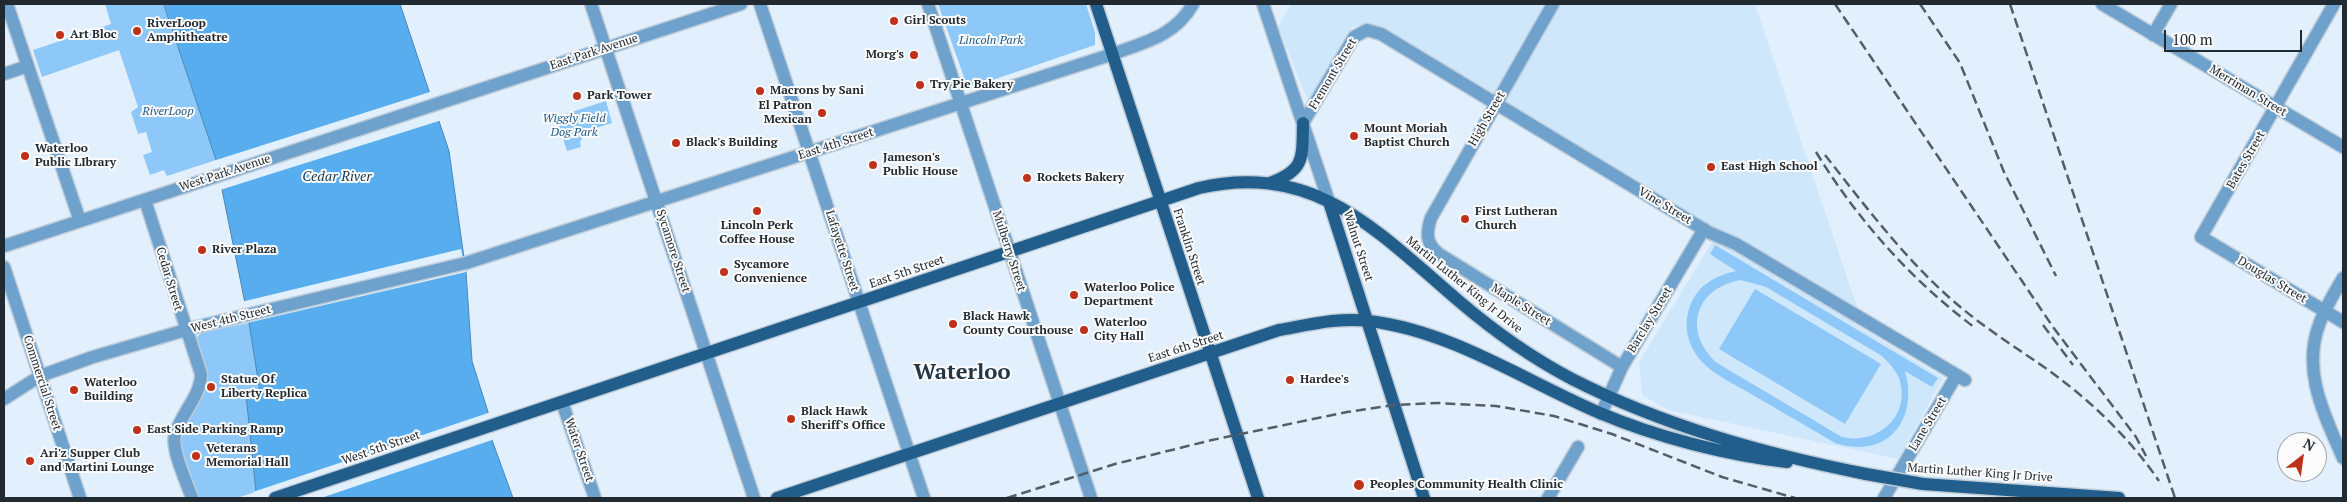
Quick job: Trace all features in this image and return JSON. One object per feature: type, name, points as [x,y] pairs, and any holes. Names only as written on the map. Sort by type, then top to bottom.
[{"type":"main road","name":"Franklin Street","points":[[1096,4],[1159,201],[1258,498]]},
{"type":"main road","points":[[1270,183],[1286,178],[1295,171],[1300,162],[1303,152],[1303,123]]},
{"type":"main road","name":"East 5th Street","points":[[496,424],[1159,201],[1216,184],[1248,181],[1270,183],[1293,187],[1329,202]]},
{"type":"main road","name":"Walnut Street","points":[[1329,202],[1424,498]]},
{"type":"main road","name":"Martin Luther King Jr Drive","points":[[1329,202],[1348,211],[1378,232],[1461,304],[1512,342],[1549,366],[1608,397],[1691,428],[1839,469]]},
{"type":"main road","name":"East 6th Street","points":[[777,498],[1279,330],[1326,322],[1367,321],[1408,328],[1441,339],[1602,414]]},
{"type":"main road","name":"Martin Luther King Jr Drive","points":[[1602,414],[1660,435],[1778,461],[1839,469],[1923,484],[2117,498]]},
{"type":"main road","name":"West 5th Street","points":[[274,498],[496,424]]},
{"type":"street","points":[[7,4],[80,221]]},
{"type":"street","name":"Sycamore Street","points":[[591,4],[754,498]]},
{"type":"street","name":"East Park Avenue","points":[[447,100],[741,4]]},
{"type":"street","name":"Lafayette Street","points":[[760,4],[924,498]]},
{"type":"street","name":"Mulberry Street","points":[[928,4],[1091,498]]},
{"type":"street","name":"East 4th Street","points":[[466,263],[1113,54],[1172,29],[1180,23],[1193,4]]},
{"type":"street","name":"Walnut Street","points":[[1263,4],[1329,202]]},
{"type":"street","name":"High Street","points":[[1427,236],[1430,218],[1552,4]]},
{"type":"street","name":"Merriman Street","points":[[2102,4],[2343,147]]},
{"type":"street","points":[[2153,35],[2171,4]]},
{"type":"street","name":"Bates Street","points":[[2201,237],[2334,4]]},
{"type":"street","name":"Fremont Street","points":[[1303,123],[1354,37],[1367,30]]},
{"type":"street","name":"Vine Street","points":[[1367,30],[1381,34],[1704,229],[1736,244],[1960,378]]},
{"type":"street","points":[[4,74],[28,66]]},
{"type":"street","name":"West Park Avenue","points":[[4,246],[447,100]]},
{"type":"street","name":"Cedar Street","points":[[145,200],[201,374],[201,381],[175,435],[175,446],[192,498]]},
{"type":"street","name":"Barclay Street","points":[[1602,414],[1622,367],[1704,229]]},
{"type":"street","name":"Maple Street","points":[[1427,236],[1433,249],[1439,254],[1622,367]]},
{"type":"street","name":"Douglas Street","points":[[2201,237],[2343,322]]},
{"type":"street","name":"West 4th Street","points":[[4,398],[40,376],[93,357],[229,319],[466,263]]},
{"type":"street","name":"Commercial Street","points":[[4,267],[80,498]]},
{"type":"street","points":[[2343,278],[2325,311],[2316,334],[2313,372],[2319,400],[2343,458]]},
{"type":"street","name":"Lane Street","points":[[1884,498],[1960,378]]},
{"type":"street","name":"Water Street","points":[[562,402],[595,498]]},
{"type":"street","points":[[1548,498],[1578,447]]},
{"type":"shaded area","name":"East High School","points":[[1291,4],[1755,4],[1858,310],[1853,323],[1943,378],[1898,459],[1668,410],[1642,395],[1639,362],[1718,232],[1372,23],[1353,27],[1309,103],[1278,27]]},
{"type":"green space","name":"RiverLoop","points":[[105,4],[164,4],[216,160],[167,176],[164,170],[150,175],[143,155],[152,152],[146,132],[138,134],[131,112],[138,107],[119,50],[42,77],[33,50],[111,24]]},
{"type":"green space","name":"Lincoln Park","points":[[938,4],[1086,4],[1095,32],[1095,45],[975,86],[970,85],[965,80]]},
{"type":"green space","name":"Wiggly Field Dog Park","points":[[606,101],[612,123],[587,131],[580,142],[581,147],[567,151],[556,117]]},
{"type":"green space","points":[[1715,245],[1938,378],[1932,387],[1905,371],[1908,389],[1907,405],[1903,420],[1895,432],[1884,441],[1870,446],[1854,447],[1835,443],[1721,377],[1700,360],[1695,353],[1688,336],[1687,324],[1688,312],[1693,299],[1708,282],[1736,271],[1710,254]],"holes":[[[1741,280],[1766,287],[1882,356],[1890,364],[1899,377],[1902,394],[1900,406],[1888,426],[1878,433],[1867,437],[1842,437],[1717,363],[1706,351],[1697,325],[1704,301],[1713,292],[1725,285]]]},
{"type":"green space","points":[[1755,289],[1881,364],[1845,424],[1719,349]]},
{"type":"green space","points":[[249,323],[260,392],[246,395],[256,492],[236,498],[197,498],[180,446],[180,434],[202,391],[197,337],[202,332]]},
{"type":"water","name":"Cedar River","points":[[164,4],[400,4],[449,151],[466,272],[472,361],[488,412],[492,440],[513,498],[258,498],[246,395],[260,392],[249,323],[216,160]]},
{"type":"pier","points":[[433,91],[442,120],[220,190],[213,161]]},
{"type":"pier","points":[[461,249],[466,272],[247,323],[241,302]]},
{"type":"pier","points":[[491,412],[495,439],[321,498],[256,498],[253,492]]},
{"type":"railway","points":[[1835,4],[2053,327],[2136,437],[2146,456]]},
{"type":"railway","points":[[1920,4],[1960,63],[2004,172],[2056,276]]},
{"type":"railway","points":[[2010,4],[2175,498]]},
{"type":"railway","points":[[1816,152],[1849,201],[1887,247],[1928,289],[1974,327]]},
{"type":"railway","points":[[1825,155],[1888,234],[1940,289],[1979,322],[2044,367],[2092,405],[2135,449],[2159,481]]},
{"type":"railway","points":[[2043,325],[2073,365]]},
{"type":"railway","points":[[1007,498],[1115,464],[1212,440],[1347,412],[1394,405],[1438,403],[1496,406],[1554,416],[1612,434],[1722,477],[1795,498]]},
{"type":"place","name":"Girl Scouts","points":[[894,21]]},
{"type":"place","name":"RiverLoop Amphitheatre","points":[[137,31]]},
{"type":"place","name":"Art Bloc","points":[[60,35]]},
{"type":"place","name":"Morg's","points":[[914,55]]},
{"type":"place","name":"Try Pie Bakery","points":[[920,85]]},
{"type":"place","name":"Macrons by Sani","points":[[760,91]]},
{"type":"place","name":"Park Tower","points":[[577,96]]},
{"type":"place","name":"El Patron Mexican","points":[[822,113]]},
{"type":"place","name":"Mount Moriah Baptist Church","points":[[1354,136]]},
{"type":"place","name":"Black's Building","points":[[676,143]]},
{"type":"place","name":"Waterloo Public LIbrary","points":[[25,156]]},
{"type":"place","name":"Jameson's Public House","points":[[873,165]]},
{"type":"place","name":"East High School","points":[[1711,167]]},
{"type":"place","name":"Rockets Bakery","points":[[1027,178]]},
{"type":"place","name":"Lincoln Perk Coffee House","points":[[757,211]]},
{"type":"place","name":"First Lutheran Church","points":[[1465,219]]},
{"type":"place","name":"River Plaza","points":[[202,250]]},
{"type":"place","name":"Sycamore Convenience","points":[[724,272]]},
{"type":"place","name":"Waterloo Police Department","points":[[1074,295]]},
{"type":"place","name":"Black Hawk County Courthouse","points":[[953,324]]},
{"type":"place","name":"Waterloo City Hall","points":[[1084,330]]},
{"type":"place","name":"Hardee's","points":[[1290,380]]},
{"type":"place","name":"Statue Of Liberty Replica","points":[[211,387]]},
{"type":"place","name":"Waterloo Building","points":[[74,390]]},
{"type":"place","name":"Black Hawk Sheriff's Office","points":[[791,419]]},
{"type":"place","name":"East Side Parking Ramp","points":[[137,430]]},
{"type":"place","name":"Veterans Memorial Hall","points":[[196,456]]},
{"type":"place","name":"Ari'z Supper Club and Martini Lounge","points":[[30,461]]},
{"type":"place","name":"Peoples Community Health Clinic","points":[[1359,485]]},
{"type":"district","name":"Waterloo","points":[[962,373]]}]
